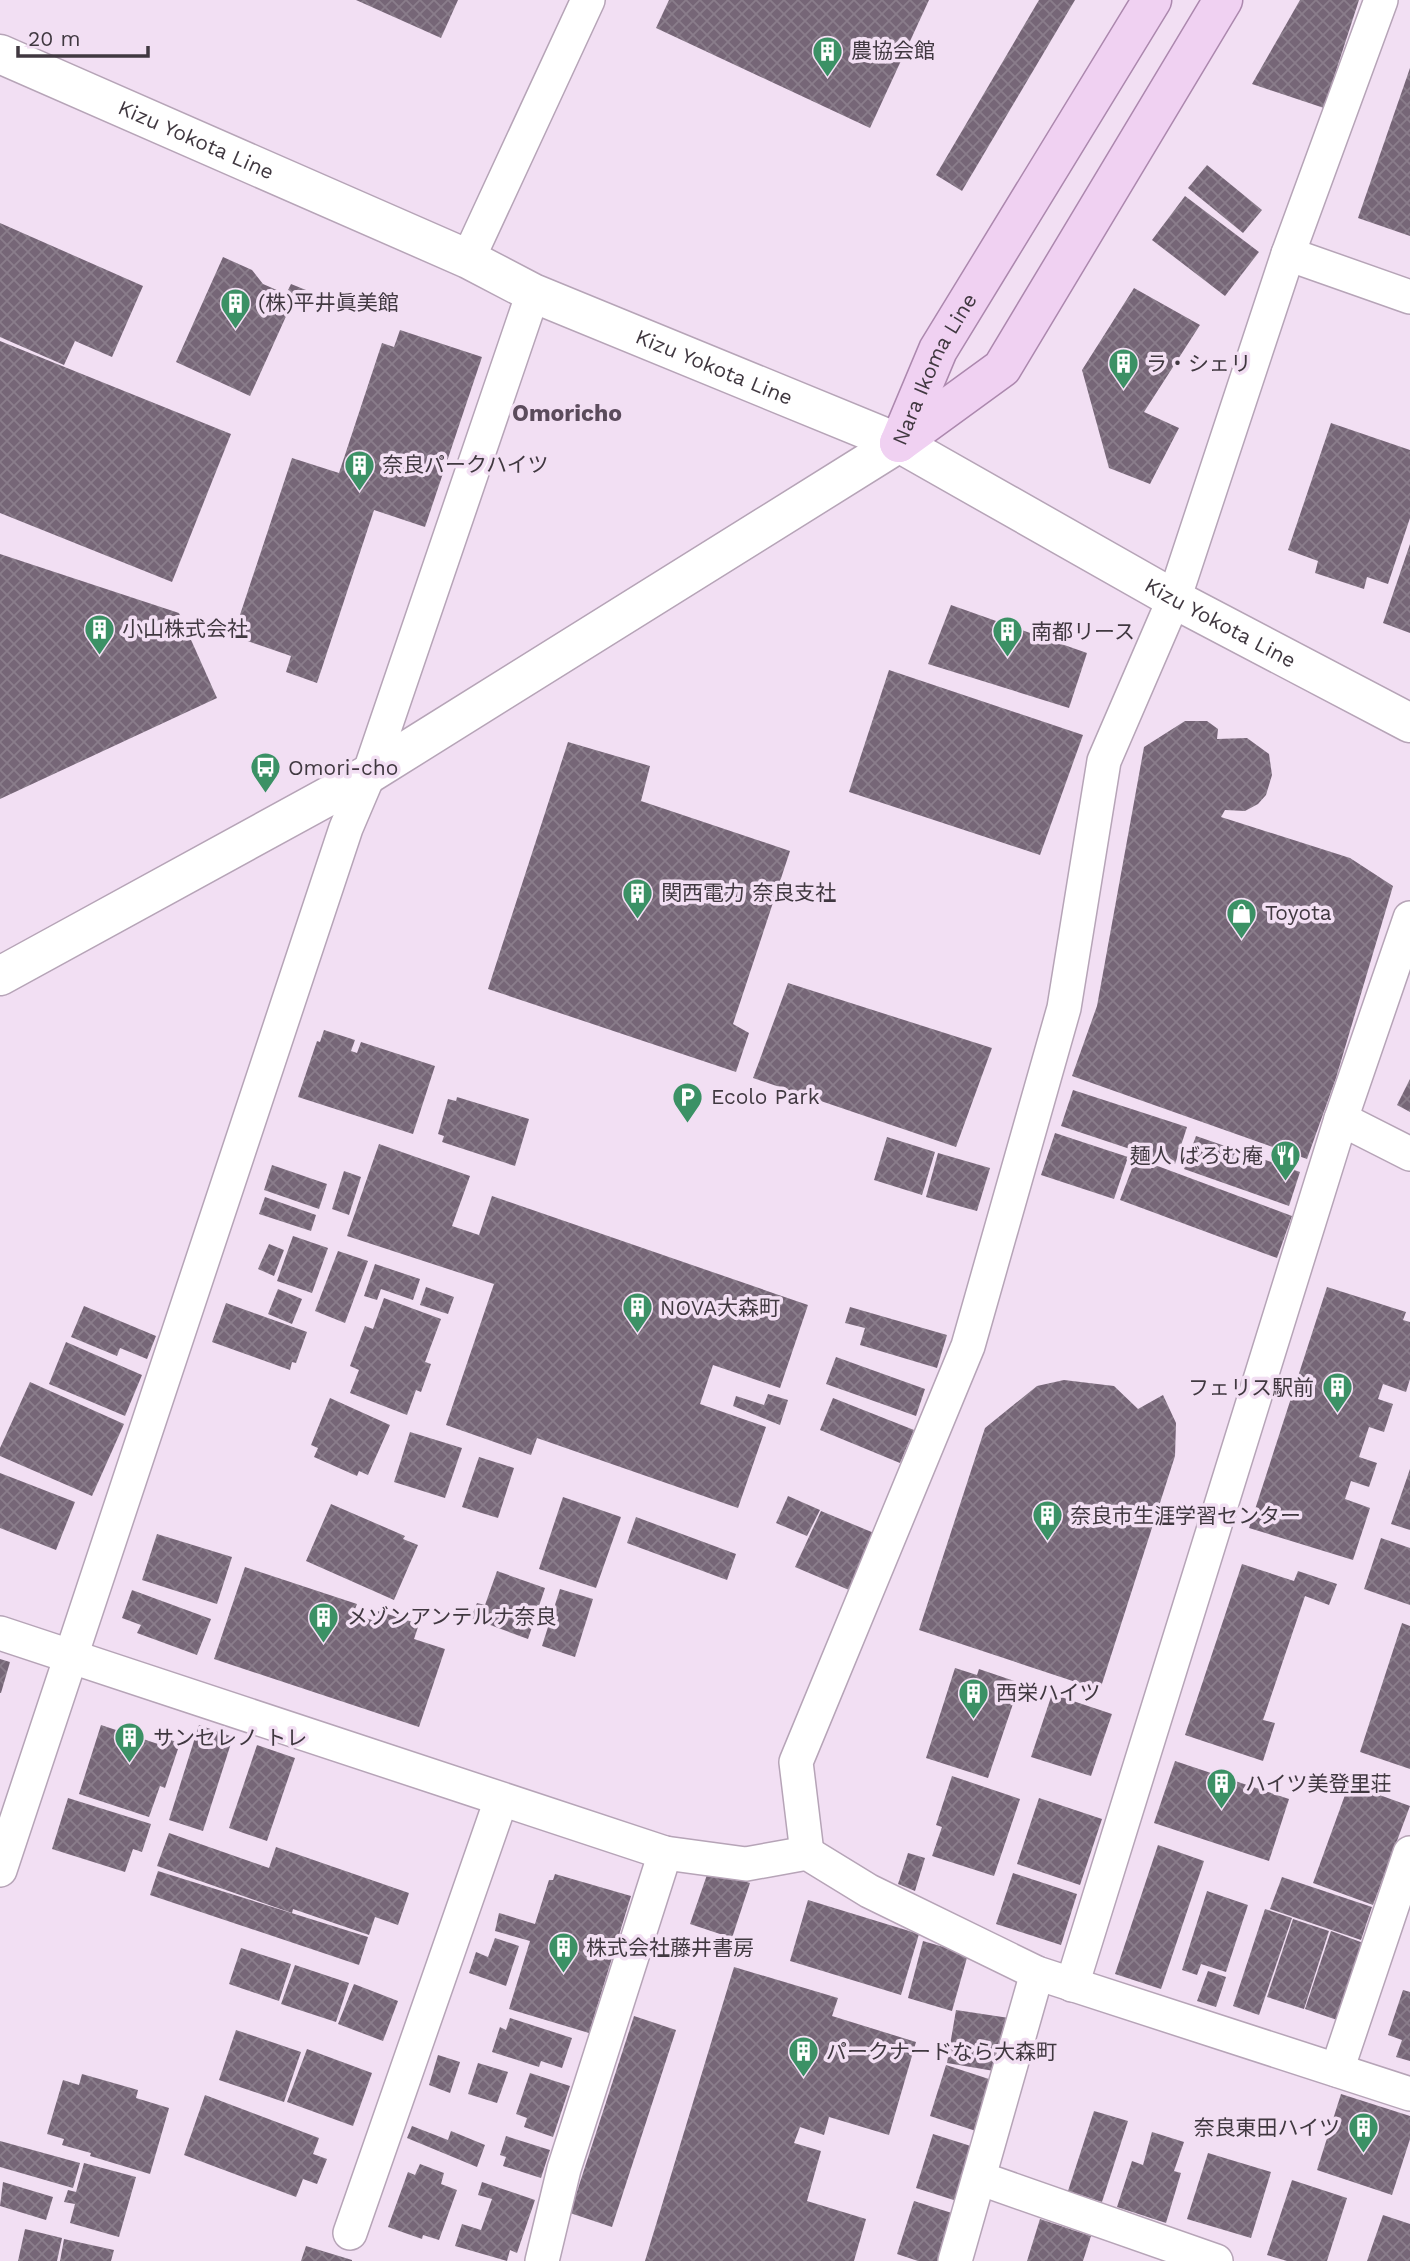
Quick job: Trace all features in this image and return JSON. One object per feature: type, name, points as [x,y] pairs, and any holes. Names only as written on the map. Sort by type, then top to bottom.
[{"type":"main road","name":"Nara Ikoma Line","points":[[900,443],[938,350],[1152,0]]},
{"type":"main road","name":"Nara Ikoma Line","points":[[900,443],[1002,368],[1223,0]]},
{"type":"main road","name":"Kizu Yokota Line","points":[[0,54],[468,259],[533,293],[900,443],[1174,599],[1410,723]]},
{"type":"main road","points":[[0,976],[369,774],[900,443]]},
{"type":"street","points":[[468,259],[588,0]]},
{"type":"street","points":[[807,1853],[796,1762],[968,1346],[1064,1008],[1104,761],[1174,599],[1288,254],[1381,0]]},
{"type":"street","points":[[1288,254],[1410,297]]},
{"type":"street","points":[[0,1870],[346,828],[369,774],[533,293]]},
{"type":"street","points":[[1072,1985],[1341,1119],[1410,918]]},
{"type":"street","points":[[1341,1119],[1410,1154]]},
{"type":"street","points":[[0,1633],[665,1853],[746,1864],[807,1853],[869,1891],[1037,1973],[1410,2094]]},
{"type":"street","points":[[350,2233],[501,1800]]},
{"type":"street","points":[[542,2261],[564,2169],[665,1853]]},
{"type":"street","points":[[1337,2070],[1410,1853]]},
{"type":"street","points":[[955,2261],[1037,1973]]},
{"type":"street","points":[[979,2178],[1216,2261]]},
{"type":"building","points":[[356,0],[458,0],[441,38]]},
{"type":"building","name":"農協会館","points":[[669,0],[929,0],[870,128],[656,28]]},
{"type":"building","points":[[1039,0],[1075,0],[962,191],[936,175]]},
{"type":"building","points":[[1300,0],[1359,0],[1324,108],[1252,84]]},
{"type":"building","points":[[1410,68],[1410,236],[1358,218]]},
{"type":"building","points":[[1207,165],[1262,210],[1243,233],[1188,188]]},
{"type":"building","points":[[1185,196],[1259,252],[1225,296],[1152,240]]},
{"type":"building","points":[[0,223],[143,286],[112,357],[75,341],[64,365],[0,337]]},
{"type":"building","name":"(株)平井眞美館","points":[[223,257],[252,270],[263,284],[286,294],[291,284],[311,292],[308,298],[297,292],[250,396],[176,362]]},
{"type":"building","name":"ラ・シェリ","points":[[1134,288],[1200,325],[1144,412],[1179,428],[1150,484],[1109,468],[1082,370]]},
{"type":"building","name":"奈良パークハイツ","points":[[400,330],[482,357],[425,527],[374,510],[317,683],[286,672],[291,656],[233,636],[292,458],[339,473],[382,343],[394,347]]},
{"type":"building","points":[[0,341],[231,434],[172,582],[0,513]]},
{"type":"building","points":[[1331,423],[1410,450],[1410,518],[1388,584],[1367,577],[1364,589],[1315,573],[1318,561],[1288,550]]},
{"type":"building","points":[[1410,544],[1410,633],[1383,623]]},
{"type":"building","name":"小山株式会社","points":[[0,554],[179,613],[217,698],[0,799]]},
{"type":"building","name":"南都リース","points":[[951,605],[1087,653],[1069,708],[928,664]]},
{"type":"building","points":[[889,670],[1083,735],[1040,855],[849,792]]},
{"type":"building","name":"Toyota","points":[[1185,721],[1207,721],[1218,729],[1217,739],[1247,738],[1269,754],[1272,775],[1266,795],[1258,804],[1245,811],[1225,810],[1221,817],[1350,858],[1393,886],[1336,1078],[1307,1159],[1072,1076],[1097,1006],[1144,747]]},
{"type":"building","name":"関西電力 奈良支社","points":[[568,742],[650,766],[641,801],[790,851],[733,1024],[749,1033],[736,1072],[488,989]]},
{"type":"building","points":[[788,983],[992,1048],[956,1147],[753,1078]]},
{"type":"building","points":[[324,1030],[355,1040],[351,1051],[357,1053],[361,1042],[435,1066],[413,1134],[298,1097],[317,1041],[320,1042]]},
{"type":"building","points":[[1410,1079],[1410,1112],[1397,1105]]},
{"type":"building","points":[[1073,1090],[1187,1127],[1175,1164],[1061,1126]]},
{"type":"building","points":[[457,1097],[529,1119],[515,1166],[442,1142],[444,1136],[438,1134],[448,1099],[456,1101]]},
{"type":"building","points":[[1055,1133],[1128,1157],[1114,1199],[1041,1175]]},
{"type":"building","points":[[1196,1136],[1300,1172],[1289,1206],[1184,1169]]},
{"type":"building","points":[[887,1137],[935,1152],[922,1195],[874,1180]]},
{"type":"building","name":"NOVA大森町","points":[[379,1144],[470,1176],[452,1226],[479,1235],[492,1196],[808,1305],[780,1388],[713,1365],[700,1404],[766,1427],[738,1508],[537,1438],[531,1455],[446,1425],[494,1284],[347,1236]]},
{"type":"building","points":[[938,1153],[990,1168],[977,1211],[926,1197]]},
{"type":"building","points":[[1136,1158],[1292,1216],[1277,1258],[1120,1200]]},
{"type":"building","points":[[272,1165],[327,1184],[319,1209],[264,1190]]},
{"type":"building","points":[[344,1171],[361,1177],[349,1215],[332,1209]]},
{"type":"building","points":[[265,1197],[316,1215],[311,1231],[259,1214]]},
{"type":"building","points":[[293,1236],[328,1248],[312,1293],[277,1281]]},
{"type":"building","points":[[269,1244],[284,1250],[274,1276],[258,1269]]},
{"type":"building","points":[[338,1251],[368,1261],[345,1323],[315,1311]]},
{"type":"building","points":[[375,1264],[420,1279],[413,1300],[381,1289],[377,1300],[364,1296]]},
{"type":"building","points":[[426,1287],[454,1297],[448,1314],[420,1305]]},
{"type":"building","name":"フェリス駅前","points":[[1327,1287],[1406,1312],[1403,1320],[1410,1322],[1410,1379],[1406,1392],[1383,1384],[1378,1399],[1393,1404],[1384,1432],[1369,1427],[1359,1457],[1377,1463],[1369,1487],[1351,1481],[1345,1499],[1370,1508],[1353,1560],[1249,1528]]},
{"type":"building","points":[[278,1289],[302,1299],[292,1324],[268,1314]]},
{"type":"building","points":[[384,1298],[441,1319],[425,1362],[431,1364],[421,1392],[416,1390],[407,1415],[350,1393],[359,1370],[350,1366],[365,1326],[373,1329]]},
{"type":"building","points":[[226,1303],[307,1332],[296,1363],[292,1362],[290,1370],[212,1342]]},
{"type":"building","points":[[84,1306],[156,1336],[147,1359],[120,1348],[117,1356],[71,1337]]},
{"type":"building","points":[[850,1307],[947,1335],[937,1368],[860,1345],[865,1328],[845,1323]]},
{"type":"building","points":[[66,1342],[142,1375],[125,1416],[49,1384]]},
{"type":"building","points":[[836,1357],[925,1389],[916,1416],[826,1384]]},
{"type":"building","name":"奈良市生涯学習センター","points":[[1064,1380],[1114,1386],[1138,1409],[1163,1395],[1176,1423],[1175,1456],[1100,1690],[919,1630],[985,1428],[1037,1386]]},
{"type":"building","points":[[30,1382],[124,1424],[92,1496],[0,1456],[0,1448]]},
{"type":"building","points":[[768,1394],[788,1400],[780,1425],[733,1406],[736,1396],[764,1405]]},
{"type":"building","points":[[330,1398],[390,1425],[368,1475],[359,1471],[357,1476],[314,1457],[318,1448],[311,1445]]},
{"type":"building","points":[[833,1398],[914,1430],[900,1463],[820,1430]]},
{"type":"building","points":[[410,1432],[462,1448],[445,1498],[394,1482]]},
{"type":"building","points":[[479,1457],[514,1468],[498,1518],[462,1507]]},
{"type":"building","points":[[1410,1469],[1410,1530],[1391,1524]]},
{"type":"building","points":[[0,1473],[75,1502],[56,1550],[0,1528]]},
{"type":"building","points":[[788,1496],[820,1510],[807,1536],[776,1523]]},
{"type":"building","points":[[563,1497],[621,1517],[596,1588],[539,1569]]},
{"type":"building","points":[[331,1504],[405,1536],[403,1539],[418,1545],[394,1600],[306,1561]]},
{"type":"building","points":[[821,1511],[874,1533],[849,1590],[795,1567]]},
{"type":"building","points":[[636,1517],[736,1554],[727,1580],[627,1543]]},
{"type":"building","points":[[157,1534],[232,1557],[217,1604],[142,1580]]},
{"type":"building","points":[[1381,1538],[1410,1548],[1410,1605],[1364,1589]]},
{"type":"building","points":[[1242,1564],[1294,1581],[1298,1571],[1337,1584],[1329,1605],[1305,1596],[1263,1720],[1275,1723],[1263,1761],[1185,1735]]},
{"type":"building","name":"メゾンアンテルナ奈良","points":[[245,1567],[357,1604],[353,1614],[375,1621],[378,1611],[419,1624],[414,1639],[445,1649],[419,1727],[214,1659]]},
{"type":"building","points":[[497,1571],[545,1588],[528,1639],[471,1618],[477,1603],[485,1605]]},
{"type":"building","points":[[560,1589],[593,1599],[575,1657],[542,1646]]},
{"type":"building","points":[[132,1590],[211,1619],[197,1655],[137,1633],[141,1625],[122,1618]]},
{"type":"building","points":[[1402,1623],[1410,1626],[1410,1769],[1360,1752]]},
{"type":"building","points":[[0,1659],[10,1662],[1,1693],[0,1693]]},
{"type":"building","name":"西栄ハイツ","points":[[955,1668],[977,1675],[979,1669],[1020,1683],[988,1778],[926,1758]]},
{"type":"building","points":[[1052,1694],[1112,1714],[1091,1776],[1031,1757]]},
{"type":"building","name":"サンセレノ トレ","points":[[101,1725],[158,1744],[161,1737],[180,1743],[165,1788],[160,1786],[149,1817],[79,1794]]},
{"type":"building","points":[[199,1725],[233,1737],[203,1831],[169,1820]]},
{"type":"building","points":[[257,1745],[295,1758],[267,1841],[229,1828]]},
{"type":"building","name":"ハイツ美登里荘","points":[[1175,1761],[1289,1799],[1269,1861],[1154,1823]]},
{"type":"building","points":[[952,1776],[1020,1799],[994,1876],[932,1856],[942,1827],[936,1825]]},
{"type":"building","points":[[1349,1784],[1410,1806],[1373,1905],[1313,1883]]},
{"type":"building","points":[[68,1798],[151,1824],[142,1852],[133,1849],[125,1872],[52,1849]]},
{"type":"building","points":[[1039,1798],[1102,1819],[1080,1885],[1017,1864]]},
{"type":"building","points":[[169,1833],[269,1868],[276,1847],[409,1893],[398,1925],[375,1917],[369,1935],[293,1909],[292,1913],[157,1866]]},
{"type":"building","points":[[1158,1845],[1204,1861],[1161,1989],[1115,1974]]},
{"type":"building","points":[[908,1853],[925,1858],[915,1891],[898,1884]]},
{"type":"building","points":[[709,1869],[750,1883],[732,1938],[690,1924]]},
{"type":"building","points":[[158,1871],[368,1937],[359,1965],[150,1895]]},
{"type":"building","points":[[1013,1873],[1077,1894],[1061,1945],[996,1924]]},
{"type":"building","name":"株式会社藤井書房","points":[[555,1874],[631,1896],[589,2033],[509,2009],[530,1941],[495,1931],[499,1913],[535,1924],[549,1880],[553,1880]]},
{"type":"building","points":[[1282,1877],[1372,1907],[1361,1940],[1270,1909]]},
{"type":"building","points":[[1207,1891],[1248,1905],[1226,1972],[1201,1964],[1197,1975],[1182,1970]]},
{"type":"building","points":[[808,1900],[919,1934],[901,1995],[790,1961]]},
{"type":"building","points":[[1265,1909],[1292,1918],[1259,2015],[1233,2006]]},
{"type":"building","points":[[1293,1919],[1329,1931],[1304,2009],[1267,1997]]},
{"type":"building","points":[[1331,1931],[1366,1944],[1340,2021],[1305,2009]]},
{"type":"building","points":[[495,1938],[519,1946],[506,1986],[469,1973],[476,1952],[488,1957]]},
{"type":"building","points":[[923,1941],[968,1954],[952,2011],[908,1998]]},
{"type":"building","points":[[241,1948],[291,1964],[279,2001],[229,1984]]},
{"type":"building","points":[[295,1965],[349,1983],[336,2022],[281,2004]]},
{"type":"building","name":"パークナードなら大森町","points":[[734,1967],[838,1998],[832,2016],[916,2042],[889,2135],[829,2117],[824,2135],[800,2127],[794,2143],[821,2151],[807,2201],[866,2219],[854,2261],[645,2261]]},
{"type":"building","points":[[1208,1971],[1226,1977],[1216,2007],[1197,2001]]},
{"type":"building","points":[[354,1984],[398,2001],[383,2041],[338,2024]]},
{"type":"building","points":[[1403,1990],[1410,1992],[1410,2061],[1396,2057],[1402,2040],[1388,2035]]},
{"type":"building","points":[[956,2010],[1009,2018],[1000,2072],[947,2063]]},
{"type":"building","points":[[634,2016],[676,2030],[612,2227],[570,2213]]},
{"type":"building","points":[[510,2018],[572,2038],[562,2068],[541,2061],[539,2067],[492,2052],[500,2027],[506,2030]]},
{"type":"building","points":[[236,2030],[301,2052],[284,2102],[219,2080]]},
{"type":"building","points":[[307,2049],[372,2073],[353,2126],[287,2102]]},
{"type":"building","points":[[438,2055],[460,2062],[450,2093],[429,2085]]},
{"type":"building","points":[[478,2063],[508,2072],[497,2103],[468,2094]]},
{"type":"building","points":[[946,2065],[995,2081],[979,2132],[930,2116]]},
{"type":"building","points":[[530,2073],[570,2086],[553,2137],[524,2127],[527,2118],[516,2114]]},
{"type":"building","points":[[82,2074],[138,2090],[136,2098],[169,2108],[150,2174],[90,2156],[91,2153],[62,2145],[64,2139],[47,2134],[63,2080],[79,2085]]},
{"type":"building","name":"奈良東田ハイツ","points":[[1341,2094],[1410,2116],[1410,2139],[1392,2195],[1317,2170]]},
{"type":"building","points":[[205,2095],[319,2138],[313,2154],[327,2159],[317,2184],[303,2179],[296,2197],[184,2155]]},
{"type":"building","points":[[1094,2111],[1128,2121],[1102,2202],[1068,2191]]},
{"type":"building","points":[[412,2126],[448,2140],[451,2131],[485,2145],[477,2167],[407,2138]]},
{"type":"building","points":[[1152,2132],[1184,2142],[1174,2171],[1181,2173],[1166,2223],[1117,2207],[1132,2161],[1143,2165]]},
{"type":"building","points":[[933,2134],[977,2148],[960,2202],[916,2188]]},
{"type":"building","points":[[506,2136],[550,2150],[541,2178],[503,2166],[506,2157],[500,2155]]},
{"type":"building","points":[[0,2141],[80,2163],[73,2188],[0,2167]]},
{"type":"building","points":[[1208,2153],[1271,2172],[1251,2238],[1187,2219]]},
{"type":"building","points":[[84,2163],[136,2177],[119,2237],[70,2223],[75,2204],[64,2202],[68,2190],[76,2192]]},
{"type":"building","points":[[420,2164],[444,2173],[441,2184],[457,2190],[439,2240],[423,2235],[422,2239],[388,2227],[408,2172],[415,2175]]},
{"type":"building","points":[[1292,2180],[1347,2198],[1327,2261],[1287,2261],[1267,2255]]},
{"type":"building","points":[[3,2182],[53,2197],[46,2220],[0,2206]]},
{"type":"building","points":[[482,2182],[535,2200],[517,2253],[510,2250],[507,2261],[455,2246],[462,2224],[481,2230],[492,2199],[478,2195]]},
{"type":"building","points":[[914,2201],[958,2215],[943,2261],[918,2261],[897,2254]]},
{"type":"building","points":[[1383,2215],[1410,2224],[1410,2261],[1367,2261]]},
{"type":"building","points":[[1040,2219],[1091,2236],[1083,2261],[1027,2261]]},
{"type":"building","points":[[25,2229],[62,2238],[57,2261],[18,2261]]},
{"type":"building","points":[[64,2239],[114,2250],[111,2261],[60,2261]]},
{"type":"building","points":[[306,2246],[352,2260],[352,2261],[301,2261]]},
{"type":"place","name":"農協会館","points":[[828,78]]},
{"type":"place","name":"(株)平井眞美館","points":[[235,330]]},
{"type":"place","name":"ラ・シェリ","points":[[1123,391]]},
{"type":"place","name":"奈良パークハイツ","points":[[359,492]]},
{"type":"place","name":"小山株式会社","points":[[99,656]]},
{"type":"place","name":"南都リース","points":[[1008,659]]},
{"type":"place","name":"Omori-cho","points":[[265,795]]},
{"type":"place","name":"関西電力 奈良支社","points":[[638,920]]},
{"type":"place","name":"Toyota","points":[[1242,940]]},
{"type":"place","name":"Ecolo Park","points":[[688,1124]]},
{"type":"place","name":"麺人 ばろむ庵","points":[[1286,1183]]},
{"type":"place","name":"NOVA大森町","points":[[637,1335]]},
{"type":"place","name":"フェリス駅前","points":[[1337,1415]]},
{"type":"place","name":"奈良市生涯学習センター","points":[[1047,1543]]},
{"type":"place","name":"メゾンアンテルナ奈良","points":[[324,1644]]},
{"type":"place","name":"西栄ハイツ","points":[[973,1720]]},
{"type":"place","name":"サンセレノ トレ","points":[[130,1765]]},
{"type":"place","name":"ハイツ美登里荘","points":[[1222,1811]]},
{"type":"place","name":"株式会社藤井書房","points":[[563,1975]]},
{"type":"place","name":"パークナードなら大森町","points":[[803,2079]]},
{"type":"place","name":"奈良東田ハイツ","points":[[1363,2155]]},
{"type":"district","name":"Omoricho","points":[[567,413]]}]
